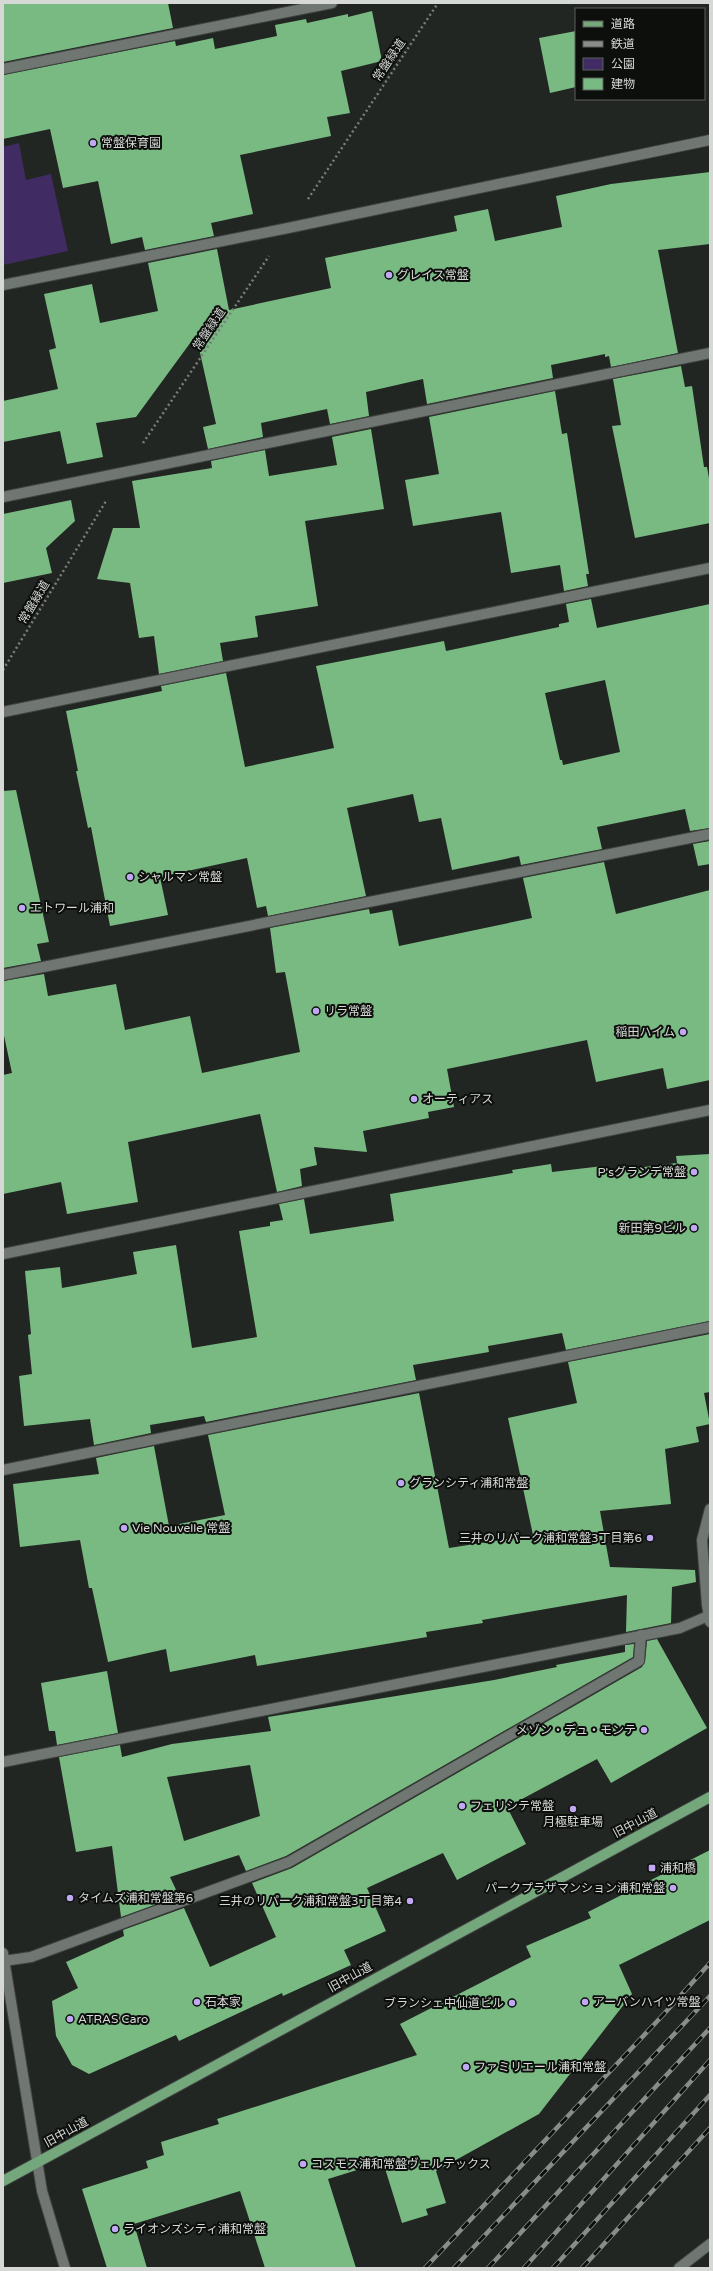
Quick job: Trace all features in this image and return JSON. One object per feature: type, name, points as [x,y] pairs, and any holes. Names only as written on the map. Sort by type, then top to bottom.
[{"type":"main road","name":"旧中山道","points":[[3,2181],[710,1797]]},
{"type":"street","points":[[3,69],[332,3]]},
{"type":"street","points":[[3,285],[288,228],[710,140]]},
{"type":"street","points":[[3,497],[710,353]]},
{"type":"street","points":[[3,712],[710,568]]},
{"type":"street","points":[[3,975],[710,834]]},
{"type":"street","points":[[3,1254],[710,1110]]},
{"type":"street","points":[[3,1470],[710,1327]]},
{"type":"street","points":[[3,1762],[680,1628],[709,1619],[702,1540],[710,1508]]},
{"type":"street","points":[[65,2268],[42,2191],[4,1957],[31,1957],[289,1862],[639,1661],[640,1635]]},
{"type":"street","points":[[679,2268],[710,2244]]},
{"type":"path","name":"常盤緑道","points":[[3,670],[123,473],[438,3]]},
{"type":"green space","points":[[19,143],[26,180],[51,174],[68,251],[3,265],[3,147]]},
{"type":"building","points":[[3,3],[168,3],[173,28],[3,62]]},
{"type":"building","points":[[372,11],[382,61],[341,71],[350,113],[327,117],[331,136],[240,155],[253,214],[211,223],[214,236],[145,250],[142,237],[111,244],[98,181],[63,188],[50,129],[3,139],[3,75],[175,41],[176,46],[213,38],[215,49],[277,36],[275,25],[306,19],[307,23],[348,14],[348,17]]},
{"type":"building","points":[[575,31],[575,87],[550,93],[539,38]]},
{"type":"building","points":[[710,172],[710,244],[658,250],[678,353],[611,367],[609,356],[605,357],[605,354],[551,365],[553,378],[427,404],[423,379],[366,392],[369,416],[330,424],[327,409],[261,423],[263,437],[208,449],[203,427],[216,424],[196,335],[136,417],[96,423],[103,457],[67,464],[60,431],[3,442],[3,401],[58,389],[49,350],[56,348],[44,294],[92,284],[100,323],[158,311],[148,263],[217,249],[229,310],[331,288],[325,258],[457,231],[454,216],[488,209],[495,241],[562,227],[556,196],[611,184]]},
{"type":"building","points":[[681,366],[685,387],[692,386],[704,467],[707,467],[710,484],[710,523],[635,538],[612,426],[621,425],[613,379]]},
{"type":"building","points":[[555,391],[562,434],[567,433],[589,574],[586,574],[588,586],[564,591],[560,565],[511,573],[501,512],[413,526],[405,480],[439,474],[429,417]]},
{"type":"building","points":[[371,429],[384,509],[305,521],[318,606],[255,616],[258,637],[220,643],[223,661],[159,674],[154,636],[139,638],[130,583],[97,579],[113,528],[140,528],[132,481],[212,468],[211,461],[265,450],[269,476],[337,465],[332,437]]},
{"type":"building","points":[[71,500],[75,521],[46,548],[52,573],[3,583],[3,514]]},
{"type":"building","points":[[591,599],[597,628],[710,604],[710,828],[690,831],[685,809],[597,827],[602,849],[521,865],[519,856],[452,870],[441,818],[419,822],[413,794],[347,808],[366,896],[268,916],[266,906],[257,908],[247,858],[160,877],[168,915],[110,926],[91,827],[88,828],[76,771],[78,771],[66,711],[162,691],[161,686],[226,673],[245,767],[334,748],[316,666],[444,641],[446,651],[559,627],[559,624],[569,622],[566,604]],"holes":[[[605,680],[620,752],[563,765],[562,760],[560,760],[545,693]]]},
{"type":"building","points":[[16,790],[49,942],[37,944],[41,961],[3,968],[3,791]]},
{"type":"building","points":[[710,841],[710,864],[698,866],[693,844]]},
{"type":"building","points":[[604,862],[616,914],[710,890],[710,1080],[667,1089],[663,1068],[596,1082],[587,1040],[447,1069],[454,1107],[428,1112],[429,1118],[363,1131],[367,1152],[314,1147],[317,1165],[300,1169],[302,1186],[277,1192],[260,1114],[128,1142],[138,1202],[67,1214],[61,1182],[3,1194],[3,1075],[12,1073],[3,1031],[3,981],[44,974],[48,996],[116,984],[125,1030],[190,1016],[202,1073],[300,1052],[285,972],[276,973],[270,928],[369,909],[370,914],[392,910],[399,946],[532,918],[523,878]]},
{"type":"building","points":[[710,1154],[710,1321],[566,1350],[562,1333],[488,1346],[489,1352],[413,1365],[416,1380],[206,1422],[204,1416],[150,1425],[151,1433],[94,1445],[90,1419],[24,1426],[19,1376],[32,1374],[28,1335],[31,1334],[25,1271],[60,1267],[62,1288],[137,1274],[133,1252],[176,1245],[192,1348],[257,1337],[239,1231],[270,1226],[270,1222],[283,1220],[279,1204],[304,1199],[310,1234],[394,1221],[390,1194],[513,1173],[512,1170],[551,1164],[552,1172],[603,1166],[603,1172],[677,1163],[676,1156]]},
{"type":"building","points":[[710,1334],[710,1392],[704,1393],[710,1424],[696,1427],[699,1442],[665,1449],[671,1504],[600,1511],[610,1567],[695,1570],[696,1582],[672,1587],[671,1623],[626,1632],[627,1595],[482,1620],[483,1623],[426,1632],[427,1637],[257,1666],[255,1655],[170,1672],[166,1649],[108,1662],[92,1588],[89,1588],[80,1540],[20,1547],[13,1484],[99,1474],[96,1458],[154,1446],[169,1526],[225,1515],[208,1435],[419,1393],[449,1548],[533,1535],[508,1418],[577,1403],[568,1362]]},
{"type":"building","points":[[657,1639],[707,1728],[611,1783],[597,1759],[507,1807],[526,1844],[457,1880],[443,1853],[367,1888],[386,1931],[344,1950],[351,1965],[283,1996],[282,1993],[179,2041],[176,2035],[89,2074],[72,2065],[56,2036],[52,2001],[78,1988],[66,1962],[124,1936],[123,1930],[184,1908],[210,1967],[276,1937],[252,1883],[292,1868],[642,1667],[645,1662],[647,1641]]},
{"type":"building","points":[[634,1644],[633,1657],[286,1856],[246,1871],[239,1855],[170,1877],[179,1896],[121,1917],[112,1846],[76,1852],[59,1757],[120,1745],[122,1757],[172,1744],[271,1731],[268,1717],[494,1680],[557,1667],[556,1665],[625,1652],[625,1645]],"holes":[[[250,1765],[260,1816],[184,1841],[167,1777]]]},
{"type":"building","points":[[107,1671],[118,1733],[57,1745],[55,1731],[49,1731],[41,1683]]},
{"type":"building","points":[[710,1850],[710,1920],[619,1965],[632,1994],[539,2114],[436,2171],[446,2203],[426,2209],[428,2215],[402,2223],[383,2162],[328,2179],[356,2268],[265,2268],[240,2191],[134,2224],[147,2268],[107,2268],[82,2189],[148,2168],[146,2161],[164,2155],[161,2142],[219,2124],[217,2119],[417,2055],[400,2024],[531,1957],[526,1946],[591,1918],[588,1912]]},
{"type":"railway","points":[[425,2268],[710,1963]]},
{"type":"railway","points":[[454,2268],[710,1996]]},
{"type":"railway","points":[[488,2268],[710,2028]]},
{"type":"railway","points":[[524,2268],[710,2060]]},
{"type":"railway","points":[[553,2268],[710,2095]]},
{"type":"railway","points":[[582,2268],[710,2128]]},
{"type":"place","name":"常盤保育園","points":[[93,143]]},
{"type":"place","name":"グレイス常盤","points":[[389,275]]},
{"type":"place","name":"シャルマン常盤","points":[[130,877]]},
{"type":"place","name":"エトワール浦和","points":[[22,908]]},
{"type":"place","name":"リラ常盤","points":[[316,1011]]},
{"type":"place","name":"稲田ハイム","points":[[683,1032]]},
{"type":"place","name":"オーティアス","points":[[414,1099]]},
{"type":"place","name":"P'sグランデ常盤","points":[[694,1172]]},
{"type":"place","name":"新田第9ビル","points":[[694,1228]]},
{"type":"place","name":"グランシティ浦和常盤","points":[[401,1483]]},
{"type":"place","name":"Vie Nouvelle 常盤","points":[[124,1528]]},
{"type":"place","name":"三井のリパーク浦和常盤3丁目第6","points":[[650,1538]]},
{"type":"place","name":"メゾン・デュ・モンテ","points":[[644,1730]]},
{"type":"place","name":"フェリシテ常盤","points":[[462,1806]]},
{"type":"place","name":"月極駐車場","points":[[573,1809]]},
{"type":"place","name":"浦和橋","points":[[652,1868]]},
{"type":"place","name":"パークプラザマンション浦和常盤","points":[[673,1888]]},
{"type":"place","name":"タイムズ浦和常盤第6","points":[[70,1898]]},
{"type":"place","name":"三井のリパーク浦和常盤3丁目第4","points":[[410,1901]]},
{"type":"place","name":"石本家","points":[[197,2002]]},
{"type":"place","name":"アーバンハイツ常盤","points":[[585,2002]]},
{"type":"place","name":"ブランシェ中仙道ビル","points":[[512,2003]]},
{"type":"place","name":"ATRAS Caro","points":[[70,2019]]},
{"type":"place","name":"ファミリエール浦和常盤","points":[[466,2067]]},
{"type":"place","name":"コスモス浦和常盤ヴェルテックス","points":[[303,2164]]},
{"type":"place","name":"ライオンズシティ浦和常盤","points":[[115,2229]]}]
